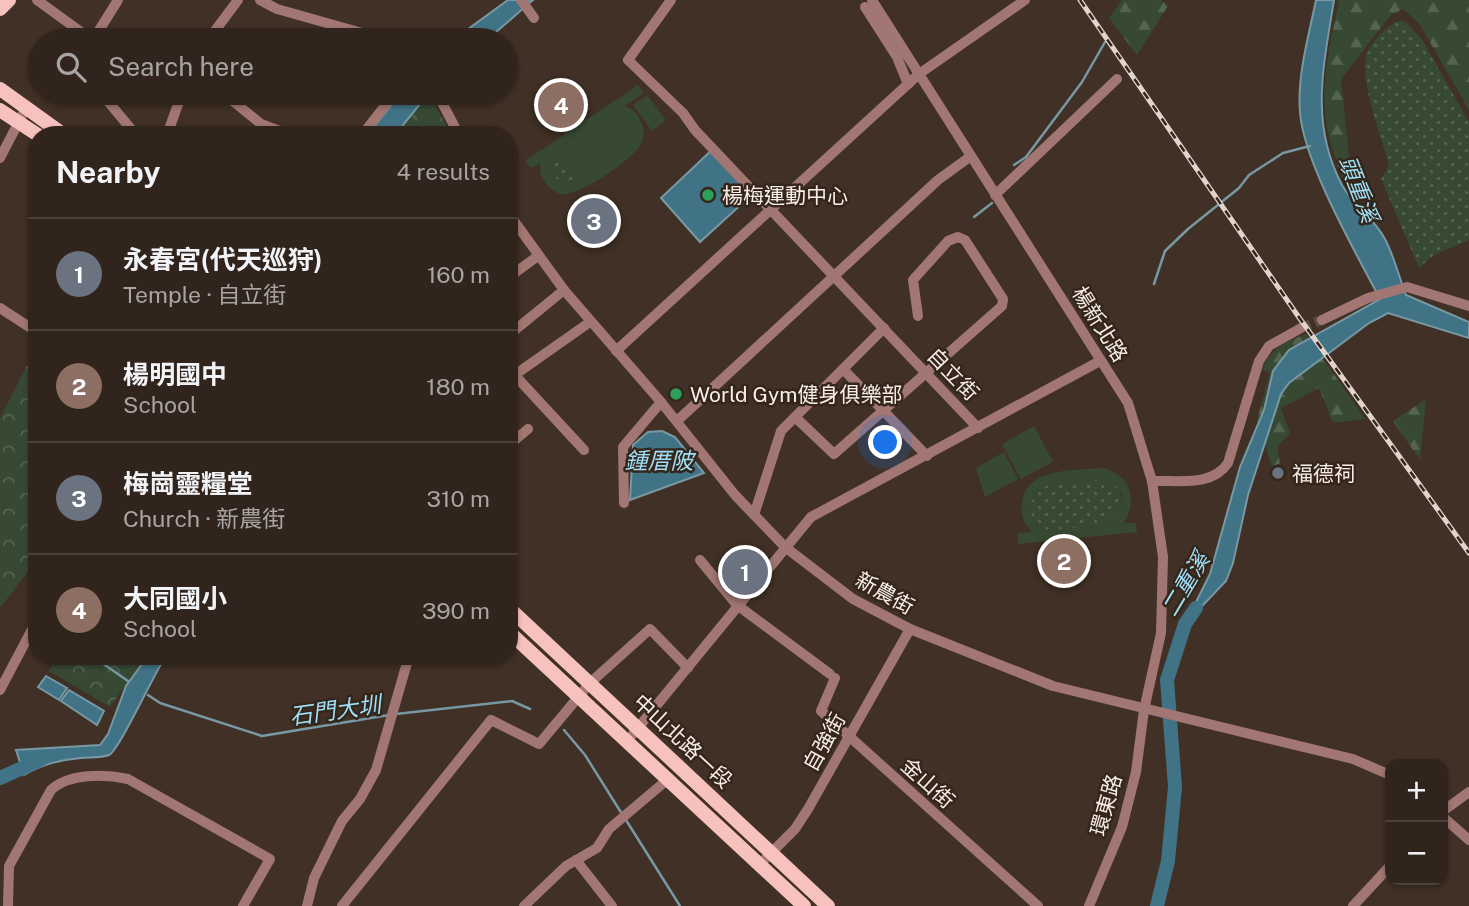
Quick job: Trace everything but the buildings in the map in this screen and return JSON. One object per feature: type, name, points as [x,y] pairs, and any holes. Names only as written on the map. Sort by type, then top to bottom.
[{"type":"main road","points":[[0,9],[9,0]]},
{"type":"main road","points":[[0,89],[53,126]]},
{"type":"main road","points":[[0,110],[28,128]]},
{"type":"main road","name":"中山北路一段","points":[[518,616],[828,906]]},
{"type":"main road","name":"中山北路一段","points":[[518,640],[804,906]]},
{"type":"street","points":[[37,0],[76,28]]},
{"type":"street","points":[[100,28],[118,0]]},
{"type":"street","points":[[217,28],[238,0]]},
{"type":"street","points":[[260,0],[277,9],[344,28]]},
{"type":"street","name":"自立街","points":[[627,741],[811,517],[978,428],[695,130],[683,113],[628,60],[671,0]]},
{"type":"street","points":[[616,351],[919,74],[1025,0]]},
{"type":"street","points":[[869,3],[908,84]]},
{"type":"street","name":"楊新北路","points":[[869,3],[919,74],[1128,403],[1152,481],[1163,557],[1160,633],[1145,710]]},
{"type":"street","points":[[995,195],[1117,79]]},
{"type":"street","points":[[111,105],[128,126]]},
{"type":"street","points":[[170,126],[178,105]]},
{"type":"street","points":[[238,105],[266,126]]},
{"type":"street","points":[[369,126],[386,105]]},
{"type":"street","points":[[443,105],[454,126]]},
{"type":"street","points":[[0,158],[27,106]]},
{"type":"street","points":[[677,421],[938,180],[971,156]]},
{"type":"street","name":"新農街","points":[[518,227],[590,322],[661,402],[754,515],[785,547],[853,599],[910,629],[1053,686],[1353,759],[1385,773]]},
{"type":"street","points":[[795,417],[834,454],[1002,306],[1003,299],[971,249],[958,237],[948,241],[913,280],[918,316]]},
{"type":"street","points":[[518,270],[538,256]]},
{"type":"street","points":[[1322,320],[1368,298],[1407,287],[1469,306]]},
{"type":"street","points":[[518,328],[564,290]]},
{"type":"street","points":[[0,308],[28,326]]},
{"type":"street","points":[[518,369],[590,322]]},
{"type":"street","points":[[754,515],[776,440],[795,417],[884,328]]},
{"type":"street","points":[[1152,481],[1209,479],[1223,471],[1228,463],[1259,361],[1269,346],[1301,328]]},
{"type":"street","points":[[978,428],[1100,361]]},
{"type":"street","points":[[843,369],[927,456]]},
{"type":"street","points":[[518,381],[583,450]]},
{"type":"street","points":[[624,503],[623,447],[661,402]]},
{"type":"street","points":[[518,437],[528,429]]},
{"type":"street","points":[[700,560],[737,605]]},
{"type":"street","name":"金山街","points":[[737,605],[832,676],[821,712],[1038,906]]},
{"type":"street","points":[[342,906],[491,720],[539,744],[590,682],[650,629],[688,667]]},
{"type":"street","name":"自強街","points":[[759,865],[795,829],[910,629]]},
{"type":"street","points":[[0,690],[28,637]]},
{"type":"street","points":[[307,906],[314,878],[337,832],[376,770],[406,665]]},
{"type":"street","name":"環東路","points":[[1089,906],[1120,834],[1136,772],[1145,710]]},
{"type":"street","points":[[8,906],[9,866],[51,790],[57,783],[107,775],[128,779],[270,859],[243,906]]},
{"type":"street","points":[[524,906],[538,890],[576,860],[597,848],[617,822],[667,780]]},
{"type":"street","points":[[1448,810],[1469,792]]},
{"type":"street","points":[[1448,819],[1469,840]]},
{"type":"street","points":[[576,860],[612,906]]},
{"type":"street","points":[[1353,906],[1385,871]]},
{"type":"green space","points":[[1122,0],[1161,0],[1168,6],[1137,55],[1109,18]]},
{"type":"green space","points":[[1339,0],[1469,0],[1469,110],[1419,23],[1403,9],[1391,15],[1341,79],[1349,157],[1356,192],[1339,169],[1325,112],[1325,76]]},
{"type":"green space","points":[[1398,21],[1406,22],[1423,41],[1469,122],[1469,240],[1434,255],[1419,268],[1381,179],[1389,165],[1366,81],[1366,57],[1371,46],[1383,31]]},
{"type":"green space","points":[[638,85],[644,93],[624,106],[636,113],[644,131],[638,149],[606,175],[580,190],[569,194],[557,193],[541,176],[540,163],[531,168],[525,161]],"holes":[[[557,152],[576,181],[562,183],[555,178],[549,165]]]},
{"type":"green space","points":[[647,95],[666,120],[652,131],[633,105]]},
{"type":"green space","points":[[420,105],[434,105],[447,126],[404,126]]},
{"type":"green space","points":[[556,151],[577,181],[562,183],[555,178],[549,165]]},
{"type":"green space","points":[[1306,334],[1365,419],[1333,423],[1319,388],[1281,408],[1290,433],[1277,447],[1280,463],[1272,467],[1257,420],[1270,372],[1262,370],[1274,351]]},
{"type":"green space","points":[[28,364],[28,572],[0,608],[0,418]]},
{"type":"green space","points":[[1426,399],[1420,460],[1393,421]]},
{"type":"green space","points":[[1034,426],[1053,462],[1021,479],[1002,444]]},
{"type":"green space","points":[[1004,452],[1018,479],[985,497],[976,468]]},
{"type":"green space","points":[[1103,468],[1113,471],[1126,482],[1131,506],[1124,523],[1136,523],[1137,532],[1018,544],[1018,533],[1032,532],[1026,525],[1021,507],[1026,490],[1033,482],[1054,473]],"holes":[[[1106,479],[1114,483],[1122,496],[1114,516],[1105,522],[1083,528],[1048,530],[1036,523],[1032,516],[1030,503],[1042,486]]]},
{"type":"green space","points":[[1106,479],[1117,486],[1122,500],[1112,518],[1093,526],[1048,530],[1034,520],[1030,503],[1042,486]]},
{"type":"green space","points":[[52,665],[140,665],[110,707],[49,671]]},
{"type":"water","points":[[508,0],[533,0],[501,28],[470,28]]},
{"type":"water","points":[[1316,0],[1334,0],[1323,70],[1322,116],[1325,139],[1342,185],[1385,239],[1406,295],[1469,322],[1469,338],[1388,313],[1369,323],[1289,383],[1281,394],[1248,495],[1233,563],[1226,581],[1185,624],[1210,574],[1240,467],[1264,410],[1273,371],[1289,350],[1380,299],[1320,181],[1303,132],[1300,84]]},
{"type":"water","points":[[391,105],[419,105],[402,126],[374,126]]},
{"type":"water","name":"楊梅運動中心","points":[[714,148],[756,191],[700,242],[661,198]]},
{"type":"water","name":"鍾厝陂","points":[[662,431],[675,437],[704,473],[630,500],[633,445],[648,432]]},
{"type":"water","points":[[141,665],[161,665],[109,755],[59,761],[24,775],[16,750],[100,745],[108,734],[126,686]]},
{"type":"water","points":[[46,676],[67,688],[59,700],[38,687]]},
{"type":"water","points":[[69,690],[104,711],[97,725],[61,701]]},
{"type":"waterway","points":[[1014,165],[1026,157],[1082,82],[1105,42]]},
{"type":"waterway","points":[[1154,284],[1165,251],[1239,188],[1249,175],[1283,153],[1310,146]]},
{"type":"waterway","points":[[974,217],[992,203]]},
{"type":"waterway","name":"二重溪","points":[[1157,906],[1168,861],[1175,787],[1167,680],[1185,624],[1196,608]]},
{"type":"waterway","name":"石門大圳","points":[[105,665],[128,681]]},
{"type":"waterway","name":"石門大圳","points":[[148,695],[160,703],[262,736],[389,715]]},
{"type":"waterway","name":"石門大圳","points":[[396,714],[512,701],[530,709]]},
{"type":"waterway","name":"石門大圳","points":[[564,730],[585,755],[622,814]]},
{"type":"waterway","points":[[0,778],[40,760]]},
{"type":"waterway","name":"石門大圳","points":[[626,820],[680,906]]},
{"type":"tunnel","points":[[1301,328],[1322,320]]},
{"type":"railway","points":[[1080,0],[1298,316],[1469,553]]},
{"type":"place","name":"大同國小","points":[[561,105]]},
{"type":"place","name":"楊梅運動中心","points":[[708,195]]},
{"type":"place","name":"梅崗靈糧堂","points":[[594,221]]},
{"type":"place","name":"World Gym健身俱樂部","points":[[676,394]]},
{"type":"place","name":"福德祠","points":[[1278,473]]},
{"type":"place","name":"楊明國中","points":[[1064,561]]},
{"type":"place","name":"永春宮(代天巡狩)","points":[[745,572]]},
{"type":"water label","name":"頭重溪","points":[[1359,189]]}]
